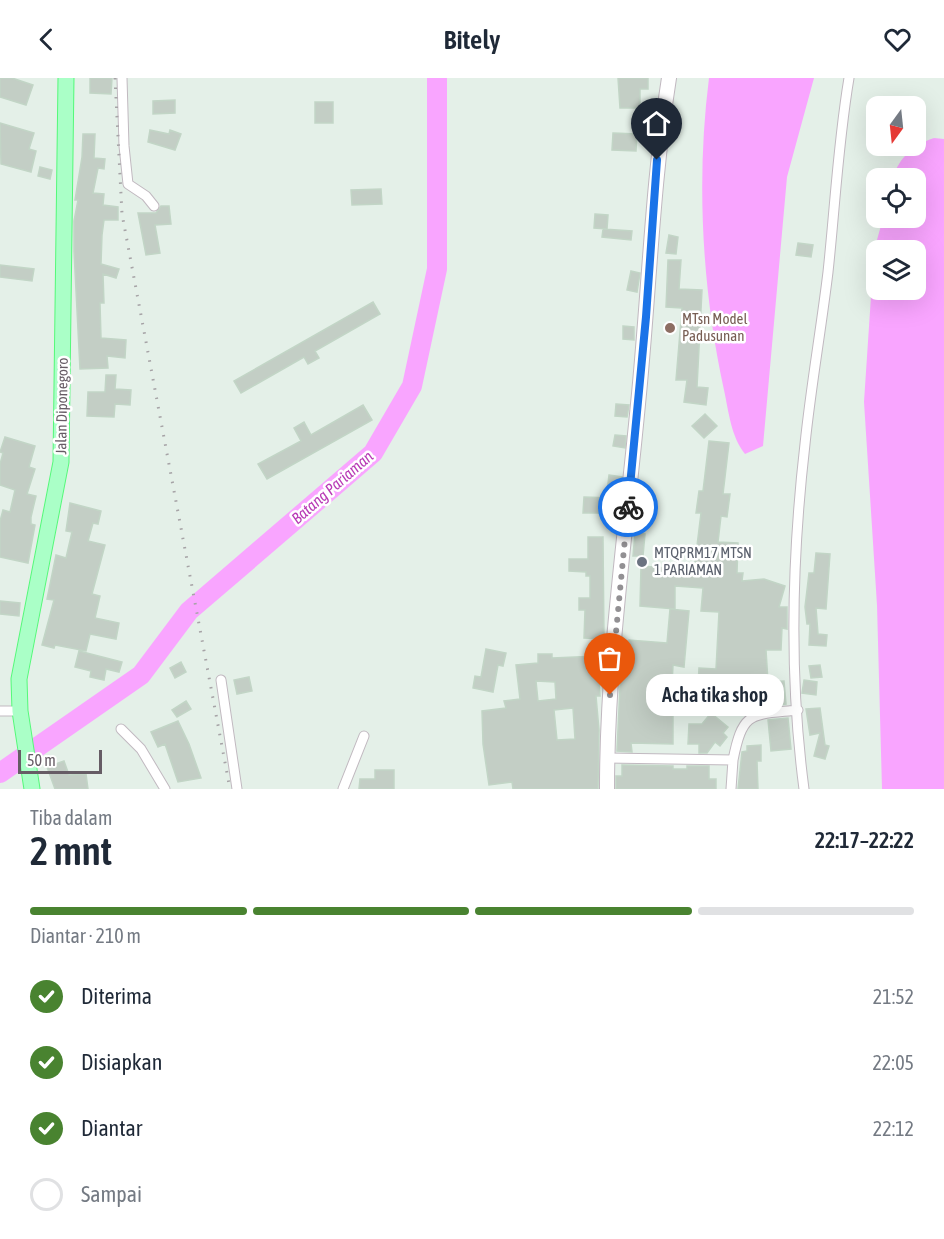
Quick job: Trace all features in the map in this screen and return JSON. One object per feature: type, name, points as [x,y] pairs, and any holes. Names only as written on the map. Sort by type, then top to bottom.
[{"type":"main road","name":"Jalan Diponegoro","points":[[32,789],[20,711],[21,664],[52,517],[61,462],[66,78]]},
{"type":"street","points":[[122,78],[124,146],[128,184],[146,196],[154,206]]},
{"type":"street","points":[[607,789],[614,634],[623,571],[646,317],[655,178],[669,78]]},
{"type":"street","points":[[804,789],[798,710],[797,548],[804,447],[828,272],[838,144],[849,78]]},
{"type":"street","points":[[221,680],[237,789]]},
{"type":"street","points":[[731,789],[733,760],[740,730],[751,717],[798,710]]},
{"type":"street","points":[[0,711],[20,711]]},
{"type":"street","points":[[121,729],[141,749],[165,789]]},
{"type":"street","points":[[343,789],[364,735]]},
{"type":"street","points":[[607,758],[733,760]]},
{"type":"shaded area","points":[[709,78],[814,78],[787,177],[763,446],[745,454],[737,440],[729,416],[706,274],[702,195]]},
{"type":"shaded area","points":[[934,138],[944,139],[944,789],[882,789],[877,605],[864,402],[871,300],[926,300],[926,240],[877,240],[880,228],[926,228],[926,168],[897,168],[905,156],[926,156],[926,142]]},
{"type":"building","points":[[0,78],[12,78],[33,85],[26,105],[0,97]]},
{"type":"building","points":[[90,78],[112,78],[111,94],[90,93]]},
{"type":"building","points":[[618,78],[648,78],[648,89],[640,89],[640,108],[620,108]]},
{"type":"building","points":[[175,100],[175,113],[153,114],[153,101]]},
{"type":"building","points":[[315,102],[333,102],[333,123],[315,123]]},
{"type":"building","points":[[0,123],[34,133],[29,149],[36,151],[31,172],[1,164]]},
{"type":"building","points":[[150,130],[169,134],[170,130],[181,134],[175,150],[148,142]]},
{"type":"building","points":[[613,133],[637,134],[636,151],[612,150]]},
{"type":"building","points":[[83,134],[95,134],[94,158],[105,159],[104,169],[98,168],[93,193],[104,194],[103,205],[118,207],[118,220],[104,220],[102,235],[101,264],[119,269],[116,278],[103,274],[104,303],[100,303],[101,338],[126,340],[125,358],[107,356],[108,368],[80,369],[74,221],[78,200],[75,200]]},
{"type":"building","points":[[40,167],[52,170],[50,179],[38,176]]},
{"type":"building","points":[[381,189],[382,204],[352,205],[351,190]]},
{"type":"building","points":[[161,206],[169,206],[171,224],[155,225],[160,253],[146,255],[138,213],[156,213]]},
{"type":"building","points":[[595,214],[608,215],[607,229],[594,228]]},
{"type":"building","points":[[603,229],[632,231],[631,240],[602,237]]},
{"type":"building","points":[[669,235],[678,237],[676,254],[666,253]]},
{"type":"building","points":[[798,243],[813,245],[811,257],[796,255]]},
{"type":"building","points":[[668,260],[681,260],[679,289],[702,290],[697,387],[708,388],[706,405],[684,402],[687,380],[676,380],[682,308],[666,307]]},
{"type":"building","points":[[0,265],[34,269],[32,281],[0,277]]},
{"type":"building","points":[[631,271],[640,273],[637,292],[627,290]]},
{"type":"building","points":[[373,302],[380,314],[315,351],[319,358],[308,364],[304,357],[241,393],[234,381]]},
{"type":"building","points":[[623,326],[634,327],[634,340],[623,339]]},
{"type":"building","points":[[106,375],[116,375],[115,389],[131,390],[130,405],[115,404],[114,417],[87,416],[88,392],[105,392]]},
{"type":"building","points":[[616,404],[629,405],[627,417],[615,416]]},
{"type":"building","points":[[363,405],[372,420],[267,479],[258,464],[301,441],[294,428],[304,422],[311,435]]},
{"type":"building","points":[[705,414],[717,426],[704,438],[692,426]]},
{"type":"building","points":[[615,435],[626,436],[625,448],[613,446]]},
{"type":"building","points":[[5,437],[35,446],[29,467],[35,469],[27,494],[36,496],[31,517],[31,524],[35,525],[28,563],[0,557],[0,521],[3,510],[10,512],[15,490],[0,485],[0,464],[3,453],[0,452]]},
{"type":"building","points":[[709,441],[729,443],[723,494],[730,494],[727,517],[721,516],[718,542],[738,543],[737,573],[743,573],[742,581],[764,579],[785,586],[779,607],[787,607],[787,629],[782,628],[781,650],[766,650],[768,682],[784,681],[786,704],[770,706],[768,687],[743,689],[742,704],[673,700],[673,744],[631,743],[632,752],[617,751],[621,667],[627,668],[629,640],[667,643],[670,609],[689,611],[684,667],[673,665],[672,685],[698,685],[699,668],[716,669],[719,612],[701,611],[703,588],[675,586],[675,609],[640,606],[641,566],[694,570],[701,513],[696,513],[699,491],[703,491]]},
{"type":"building","points":[[609,475],[622,477],[620,493],[607,492]]},
{"type":"building","points":[[584,497],[612,498],[612,513],[583,513]]},
{"type":"building","points":[[70,503],[101,511],[98,524],[93,523],[88,541],[105,545],[92,594],[100,596],[95,618],[119,623],[116,639],[90,634],[86,651],[42,645],[54,600],[47,599],[56,555],[66,558],[72,532],[66,531]]},
{"type":"building","points":[[635,533],[645,534],[643,556],[633,556]]},
{"type":"building","points":[[588,537],[603,537],[604,639],[584,638],[585,610],[579,610],[579,598],[590,598],[590,576],[586,576],[586,572],[569,571],[569,559],[588,559]]},
{"type":"building","points":[[816,553],[830,554],[826,609],[816,608],[818,634],[827,635],[826,646],[809,645],[810,624],[807,624],[805,607],[809,573],[814,573]]},
{"type":"building","points":[[0,601],[20,603],[19,616],[0,614]]},
{"type":"building","points":[[486,649],[506,653],[503,666],[498,665],[493,692],[473,688],[475,676],[481,677]]},
{"type":"building","points":[[79,651],[122,662],[119,672],[106,669],[104,680],[90,677],[91,671],[75,667]]},
{"type":"building","points":[[538,654],[552,654],[552,658],[597,656],[600,696],[596,696],[599,730],[598,789],[513,789],[512,782],[489,785],[483,744],[482,711],[506,708],[504,701],[520,699],[516,665],[538,663]],"holes":[[[536,681],[555,682],[556,699],[538,701]],[[573,708],[575,739],[557,740],[554,710]]]},
{"type":"building","points":[[181,662],[186,672],[175,678],[170,668]]},
{"type":"building","points":[[820,665],[822,677],[811,678],[809,666]]},
{"type":"building","points":[[249,677],[252,691],[237,694],[234,680]]},
{"type":"building","points":[[804,680],[817,682],[816,695],[802,693]]},
{"type":"building","points":[[186,701],[191,709],[177,717],[172,710]]},
{"type":"building","points":[[820,708],[825,745],[829,746],[825,759],[814,756],[820,733],[810,735],[806,709]]},
{"type":"building","points":[[711,713],[728,727],[723,733],[727,737],[720,746],[715,742],[707,753],[699,753],[699,744],[688,744],[689,724],[702,724]]},
{"type":"building","points":[[788,718],[791,749],[771,751],[768,720]]},
{"type":"building","points":[[178,721],[201,778],[178,782],[165,744],[158,747],[151,732]]},
{"type":"building","points":[[761,745],[761,761],[757,761],[758,789],[738,789],[742,752],[747,751],[747,746]]},
{"type":"building","points":[[64,761],[69,775],[86,774],[88,789],[55,789],[47,767]]},
{"type":"building","points":[[622,765],[673,766],[673,769],[687,769],[687,766],[709,766],[709,779],[716,779],[716,789],[616,789],[616,776],[622,776]]},
{"type":"building","points":[[375,770],[394,770],[394,789],[359,789],[360,779],[375,779]]},
{"type":"waterway","name":"Batang Pariaman","points":[[0,773],[141,675],[189,611],[373,453],[412,386],[437,269],[437,78]]},
{"type":"railway","points":[[115,78],[122,214],[230,789]]},
{"type":"way so far","points":[[610,695],[614,634],[623,571],[628,507]]},
{"type":"place","name":"MTsn Model Padusunan","points":[[670,328]]},
{"type":"place","name":"MTQPRM17 MTSN 1 PARIAMAN","points":[[642,562]]},
{"type":"place","name":"Acha tika shop","points":[[610,695]]},
{"type":"route","points":[[628,507],[646,317],[657,160]]}]
